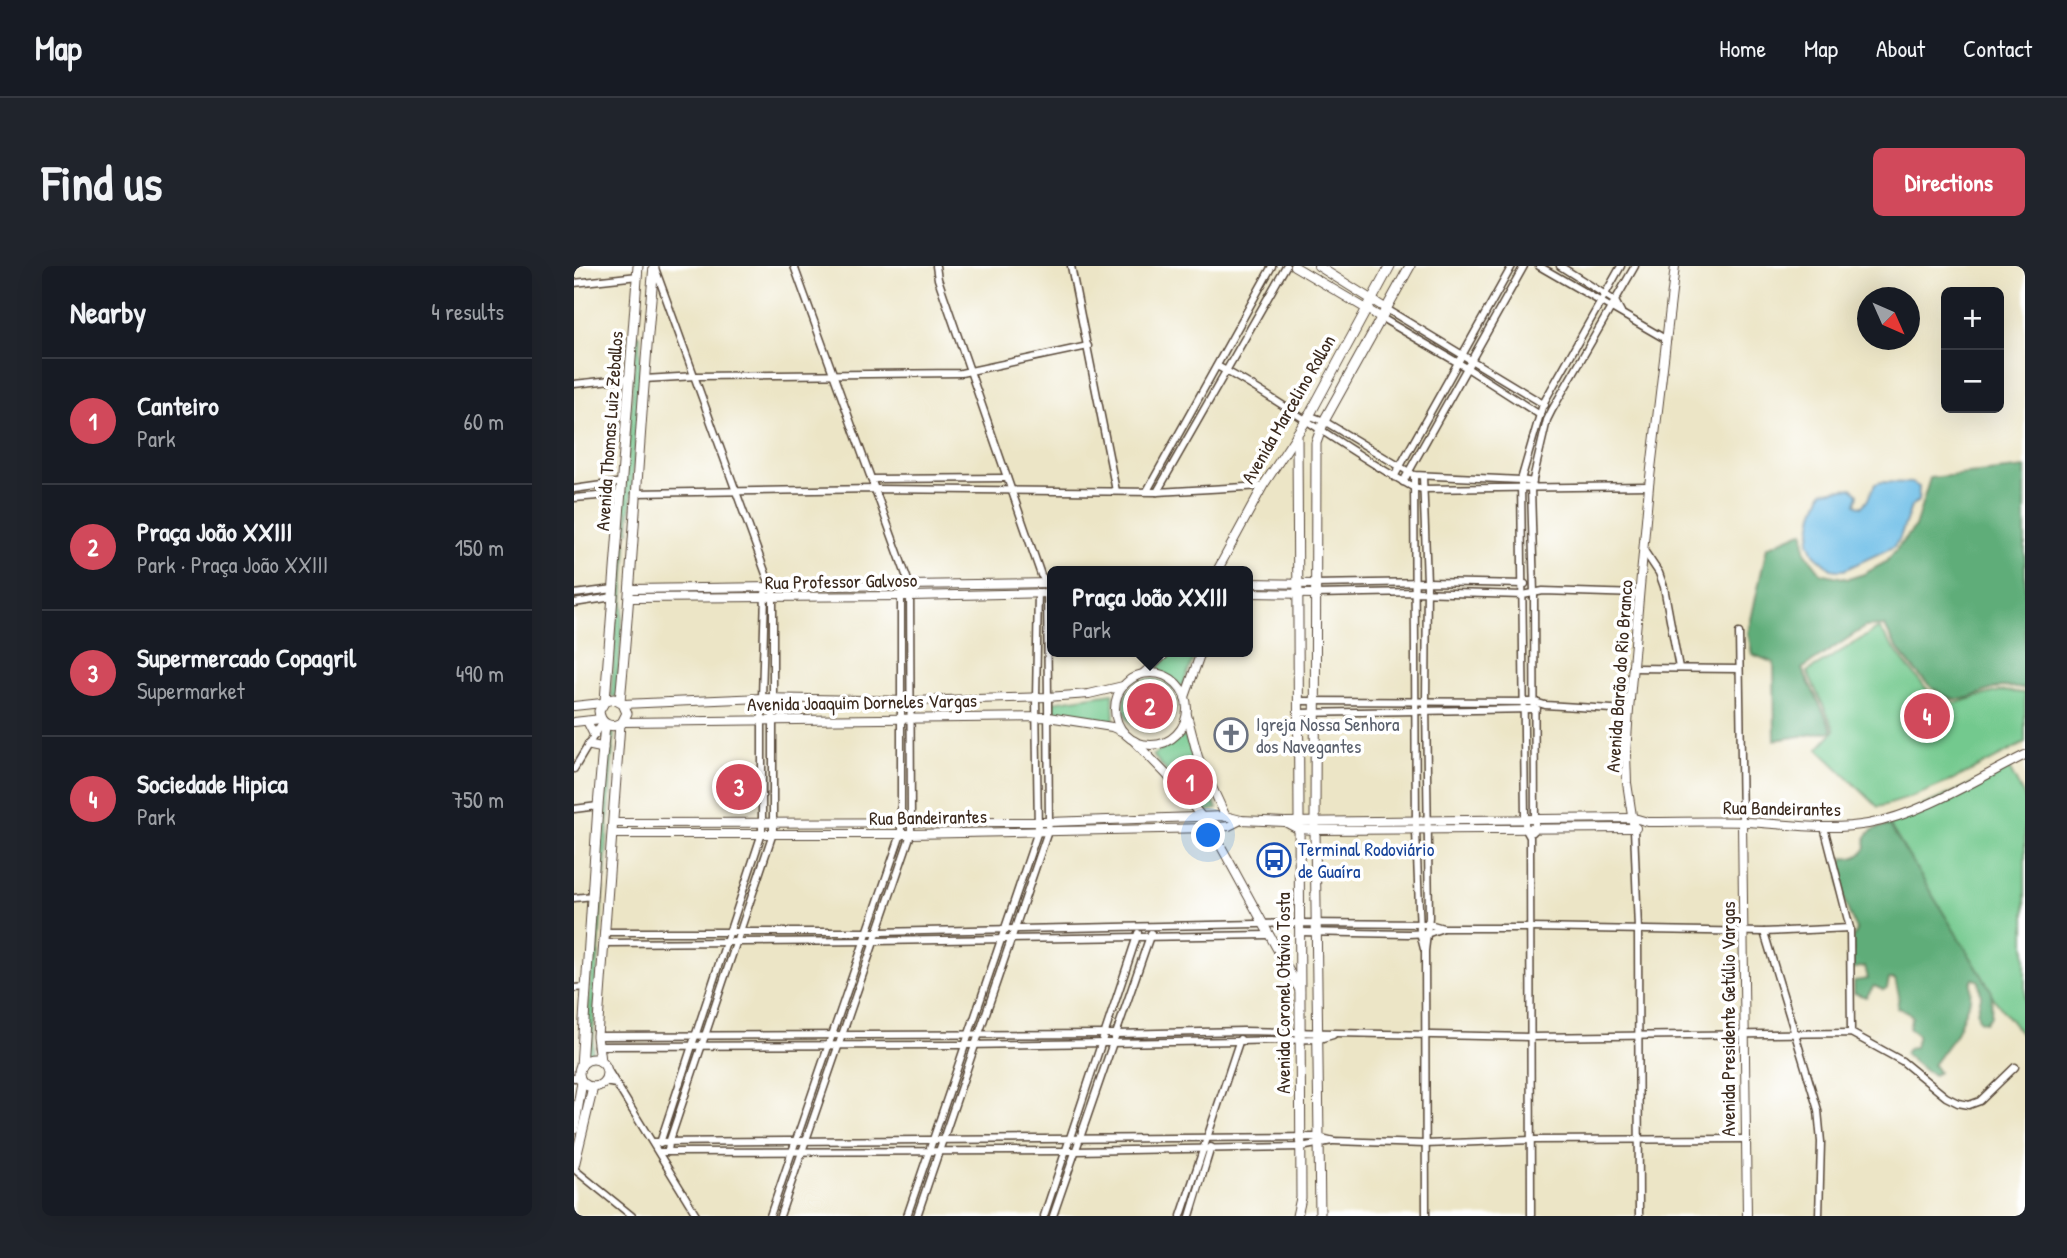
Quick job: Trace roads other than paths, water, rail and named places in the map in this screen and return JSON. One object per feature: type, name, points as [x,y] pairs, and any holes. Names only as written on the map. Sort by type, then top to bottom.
[{"type":"main road","name":"Avenida Thomas Luiz Zeballos","points":[[603,1064],[597,1036],[621,723],[626,713],[622,702],[635,537],[635,493],[654,266]]},
{"type":"main road","name":"Avenida Marcelino Rollon","points":[[1297,434],[1390,266]]},
{"type":"main road","name":"Avenida Marcelino Rollon","points":[[1316,443],[1322,426],[1410,266]]},
{"type":"main road","name":"Avenida Thomas Luiz Zeballos","points":[[581,1066],[603,748],[603,722],[599,711],[604,702],[621,518],[638,271]]},
{"type":"main road","points":[[634,331],[648,331]]},
{"type":"main road","name":"Avenida Coronel Otávio Tosta","points":[[1297,434],[1301,1035],[1301,1198],[1297,1216]]},
{"type":"main road","name":"Avenida Coronel Otávio Tosta","points":[[1316,443],[1315,825],[1320,1216]]},
{"type":"main road","points":[[1297,489],[1316,487]]},
{"type":"main road","points":[[621,518],[624,533],[635,537]]},
{"type":"main road","points":[[1299,652],[1316,650]]},
{"type":"main road","name":"Avenida Joaquim Dorneles Vargas","points":[[604,702],[614,699],[622,702]]},
{"type":"main road","name":"Avenida Joaquim Dorneles Vargas","points":[[603,722],[613,726],[621,723]]},
{"type":"main road","points":[[589,745],[603,748]]},
{"type":"main road","points":[[1298,779],[1316,780]]},
{"type":"main road","points":[[595,864],[599,878],[608,881]]},
{"type":"main road","points":[[574,1129],[581,1066],[593,1059],[603,1064],[607,1075],[604,1082],[593,1087]]},
{"type":"main road","points":[[578,1079],[593,1087]]},
{"type":"main road","points":[[574,1168],[593,1087]]},
{"type":"street","points":[[654,266],[767,577],[775,698],[774,829],[707,1036],[669,1143],[663,1152]]},
{"type":"street","points":[[780,1216],[911,834],[907,701],[911,596],[794,266]]},
{"type":"street","points":[[911,1207],[918,1212],[1049,826],[1045,586],[938,279],[936,266]]},
{"type":"street","points":[[1071,266],[1116,491]]},
{"type":"street","points":[[1147,491],[1272,266]]},
{"type":"street","points":[[1157,492],[1286,266]]},
{"type":"street","points":[[1294,266],[1459,363],[1547,420]]},
{"type":"street","points":[[1318,266],[1552,410]]},
{"type":"street","points":[[1394,477],[1512,266]]},
{"type":"street","points":[[1403,482],[1411,473],[1524,266]]},
{"type":"street","points":[[1539,266],[1667,340]]},
{"type":"street","points":[[1560,266],[1615,301],[1621,312]]},
{"type":"street","points":[[1530,837],[1525,824],[1521,480],[1538,414],[1621,266]]},
{"type":"street","points":[[1531,1216],[1530,837],[1535,824],[1535,706],[1531,485],[1547,420],[1635,266]]},
{"type":"street","name":"Avenida Barão do Rio Branco","points":[[1639,1216],[1638,929],[1634,818],[1627,783],[1629,710],[1650,486],[1675,266]]},
{"type":"street","points":[[574,283],[638,271]]},
{"type":"street","points":[[1426,344],[1432,336]]},
{"type":"street","points":[[644,379],[970,372],[1088,346]]},
{"type":"street","points":[[1217,366],[1296,412],[1366,446],[1411,473],[1423,476],[1521,480],[1540,486],[1650,486]]},
{"type":"street","points":[[574,384],[630,378]]},
{"type":"street","points":[[1322,426],[1359,455],[1413,488],[1520,488],[1531,485]]},
{"type":"street","name":"Avenida Marcelino Rollon","points":[[1220,566],[1262,486],[1297,434]]},
{"type":"street","points":[[1359,455],[1366,446]]},
{"type":"street","points":[[1411,473],[1416,583],[1416,831],[1419,924],[1425,951]]},
{"type":"street","points":[[1423,476],[1427,582],[1429,924],[1425,951],[1426,1216]]},
{"type":"street","points":[[958,478],[958,489]]},
{"type":"street","points":[[871,480],[1007,478]]},
{"type":"street","points":[[574,489],[623,482]]},
{"type":"street","points":[[635,493],[875,489],[1157,492],[1262,486]]},
{"type":"street","points":[[574,498],[622,494]]},
{"type":"street","points":[[1415,539],[1424,538]]},
{"type":"street","points":[[1644,552],[1659,573],[1664,587],[1679,668]]},
{"type":"street","points":[[1253,593],[1299,589],[1315,584],[1427,582],[1523,583],[1534,590],[1543,591],[1639,594]]},
{"type":"street","points":[[905,583],[901,596],[907,701]]},
{"type":"street","name":"Rua Professor Galvoso","points":[[703,593],[769,587],[905,583],[1045,586]]},
{"type":"street","points":[[1253,584],[1299,589],[1315,594],[1416,592],[1523,595],[1534,590]]},
{"type":"street","points":[[947,585],[948,596]]},
{"type":"street","points":[[982,585],[982,595]]},
{"type":"street","points":[[907,1216],[967,1045],[1038,826],[1036,698],[1045,586]]},
{"type":"street","name":"Rua Professor Galvoso","points":[[631,593],[703,593],[769,598],[948,596],[982,595],[1045,586]]},
{"type":"street","points":[[834,597],[835,587]]},
{"type":"street","points":[[574,594],[614,593]]},
{"type":"street","points":[[574,603],[614,593]]},
{"type":"street","points":[[657,1142],[668,1118],[763,829],[762,698],[769,598]]},
{"type":"street","points":[[1739,633],[1742,822]]},
{"type":"street","points":[[1143,674],[1162,657]]},
{"type":"street","points":[[1185,697],[1198,657]]},
{"type":"street","points":[[1633,668],[1740,669]]},
{"type":"street","points":[[1230,825],[1198,757],[1185,697],[1178,685],[1168,677],[1156,673],[1132,678],[1123,686],[1116,701],[1116,717],[1123,732],[1135,741],[1211,828],[1300,992]]},
{"type":"street","name":"Avenida Joaquim Dorneles Vargas","points":[[622,702],[762,698],[907,701],[1036,698],[1089,694],[1123,686]]},
{"type":"street","points":[[684,720],[685,701]]},
{"type":"street","points":[[1300,701],[1523,702],[1535,706]]},
{"type":"street","name":"Avenida Joaquim Dorneles Vargas","points":[[574,706],[604,702]]},
{"type":"street","points":[[1299,713],[1523,710],[1545,705],[1629,710]]},
{"type":"street","points":[[1135,741],[1148,745],[1162,743],[1174,737],[1183,726],[1187,713]]},
{"type":"street","name":"Avenida Joaquim Dorneles Vargas","points":[[621,723],[684,720],[762,722],[1048,717],[1112,727],[1123,732]]},
{"type":"street","points":[[771,1216],[901,834],[901,773],[907,719]]},
{"type":"street","points":[[587,721],[594,735]]},
{"type":"street","name":"Avenida Joaquim Dorneles Vargas","points":[[574,722],[603,722]]},
{"type":"street","points":[[574,769],[603,722]]},
{"type":"street","name":"Rua Bandeirantes","points":[[1049,826],[1225,816],[1298,825],[1473,820],[1535,824],[1634,818],[1648,822],[1742,822],[1824,827],[1867,824],[1898,816],[2025,755]]},
{"type":"street","points":[[1416,765],[1427,765]]},
{"type":"street","points":[[901,773],[911,774]]},
{"type":"street","points":[[574,809],[598,806]]},
{"type":"street","points":[[1154,829],[1155,818]]},
{"type":"street","name":"Rua Bandeirantes","points":[[819,829],[845,834],[911,834],[1038,826],[1211,828],[1241,820]]},
{"type":"street","points":[[1473,820],[1473,830]]},
{"type":"street","points":[[1369,831],[1370,821]]},
{"type":"street","points":[[969,822],[969,832]]},
{"type":"street","name":"Rua Bandeirantes","points":[[613,834],[705,829],[819,829],[845,824],[969,822],[996,827]]},
{"type":"street","name":"Rua Bandeirantes","points":[[1535,824],[1634,830],[1648,822]]},
{"type":"street","name":"Avenida Presidente Getúlio Vargas","points":[[1742,822],[1747,1216]]},
{"type":"street","name":"Rua Bandeirantes","points":[[614,823],[705,829]]},
{"type":"street","points":[[639,823],[639,834]]},
{"type":"street","points":[[845,824],[845,834]]},
{"type":"street","name":"Rua Bandeirantes","points":[[1315,825],[1369,831],[1427,831],[1473,830],[1525,824]]},
{"type":"street","points":[[1824,827],[1850,928],[1851,1034]]},
{"type":"street","points":[[751,867],[761,870]]},
{"type":"street","points":[[1022,878],[1031,881]]},
{"type":"street","points":[[1418,879],[1428,879]]},
{"type":"street","points":[[884,882],[894,884]]},
{"type":"street","points":[[574,898],[593,897]]},
{"type":"street","points":[[604,932],[879,932],[1263,925],[1317,928],[1370,924],[1429,924],[1443,928],[1765,932],[1850,928]]},
{"type":"street","points":[[1370,924],[1370,933]]},
{"type":"street","points":[[1208,926],[1208,936]]},
{"type":"street","points":[[1053,1216],[1153,927]]},
{"type":"street","points":[[1076,937],[1077,928]]},
{"type":"street","points":[[1044,1216],[1139,928]]},
{"type":"street","points":[[1317,928],[1370,933],[1429,933],[1443,928]]},
{"type":"street","points":[[940,930],[940,940]]},
{"type":"street","points":[[666,942],[667,931]]},
{"type":"street","points":[[802,941],[804,931]]},
{"type":"street","points":[[1765,932],[1818,1110],[1821,1142],[1819,1216]]},
{"type":"street","points":[[604,943],[875,942],[1269,935]]},
{"type":"street","points":[[986,985],[995,986]]},
{"type":"street","points":[[574,988],[587,987]]},
{"type":"street","points":[[844,999],[853,1002]]},
{"type":"street","points":[[707,1000],[718,1002]]},
{"type":"street","points":[[597,1036],[1040,1035],[1243,1031],[1301,1035],[1531,1037],[1851,1034],[1902,1061],[1947,1097],[1969,1105],[1980,1101],[2015,1067]]},
{"type":"street","points":[[1181,1216],[1243,1031]]},
{"type":"street","points":[[1206,1032],[1206,1042]]},
{"type":"street","points":[[759,1035],[759,1046]]},
{"type":"street","points":[[869,1035],[869,1045]]},
{"type":"street","points":[[909,1035],[909,1045]]},
{"type":"street","points":[[1039,1044],[1040,1035]]},
{"type":"street","points":[[597,1046],[1206,1042],[1301,1035]]},
{"type":"street","points":[[661,1046],[662,1036]]},
{"type":"street","name":"Avenida Thomas Luiz Zeballos","points":[[603,1064],[657,1142]]},
{"type":"street","points":[[681,1078],[691,1081]]},
{"type":"street","points":[[954,1081],[962,1082]]},
{"type":"street","points":[[604,1082],[617,1084]]},
{"type":"street","points":[[815,1083],[825,1085]]},
{"type":"street","points":[[668,1118],[677,1121]]},
{"type":"street","points":[[1189,1216],[1211,1148],[1209,1138]]},
{"type":"street","points":[[657,1142],[1209,1138],[1301,1143]]},
{"type":"street","points":[[1144,1149],[1145,1139]]},
{"type":"street","points":[[663,1152],[1075,1151],[1211,1148],[1318,1141],[1425,1144],[1532,1140],[1745,1139]]},
{"type":"street","points":[[972,1141],[972,1151]]},
{"type":"street","points":[[1004,1151],[1005,1141]]},
{"type":"street","points":[[657,1142],[697,1216]]},
{"type":"street","points":[[730,1152],[731,1142]]},
{"type":"street","points":[[774,1142],[774,1152]]},
{"type":"street","points":[[850,1142],[850,1151]]},
{"type":"street","points":[[882,1151],[883,1142]]},
{"type":"street","points":[[574,1168],[632,1216]]},
{"type":"street","points":[[1192,1182],[1200,1184]]},
{"type":"street","points":[[781,1185],[790,1187]]},
{"type":"street","points":[[1052,1194],[1060,1196]]},
{"type":"water","points":[[1912,483],[1919,487],[1918,501],[1911,507],[1899,540],[1893,547],[1844,570],[1831,569],[1815,555],[1809,542],[1814,513],[1823,491],[1853,488],[1858,494],[1856,504],[1861,507],[1875,484]]},
{"type":"place","name":"Praça João XXIII","points":[[1150,706]]},
{"type":"place","name":"Sociedade Hipica","points":[[1927,716]]},
{"type":"place","name":"Igreja Nossa Senhora dos Navegantes","points":[[1231,735]]},
{"type":"place","name":"Canteiro","points":[[1190,782]]},
{"type":"place","name":"Supermercado Copagril","points":[[739,787]]},
{"type":"place","name":"Terminal Rodoviário de Guaíra","points":[[1274,860]]}]
